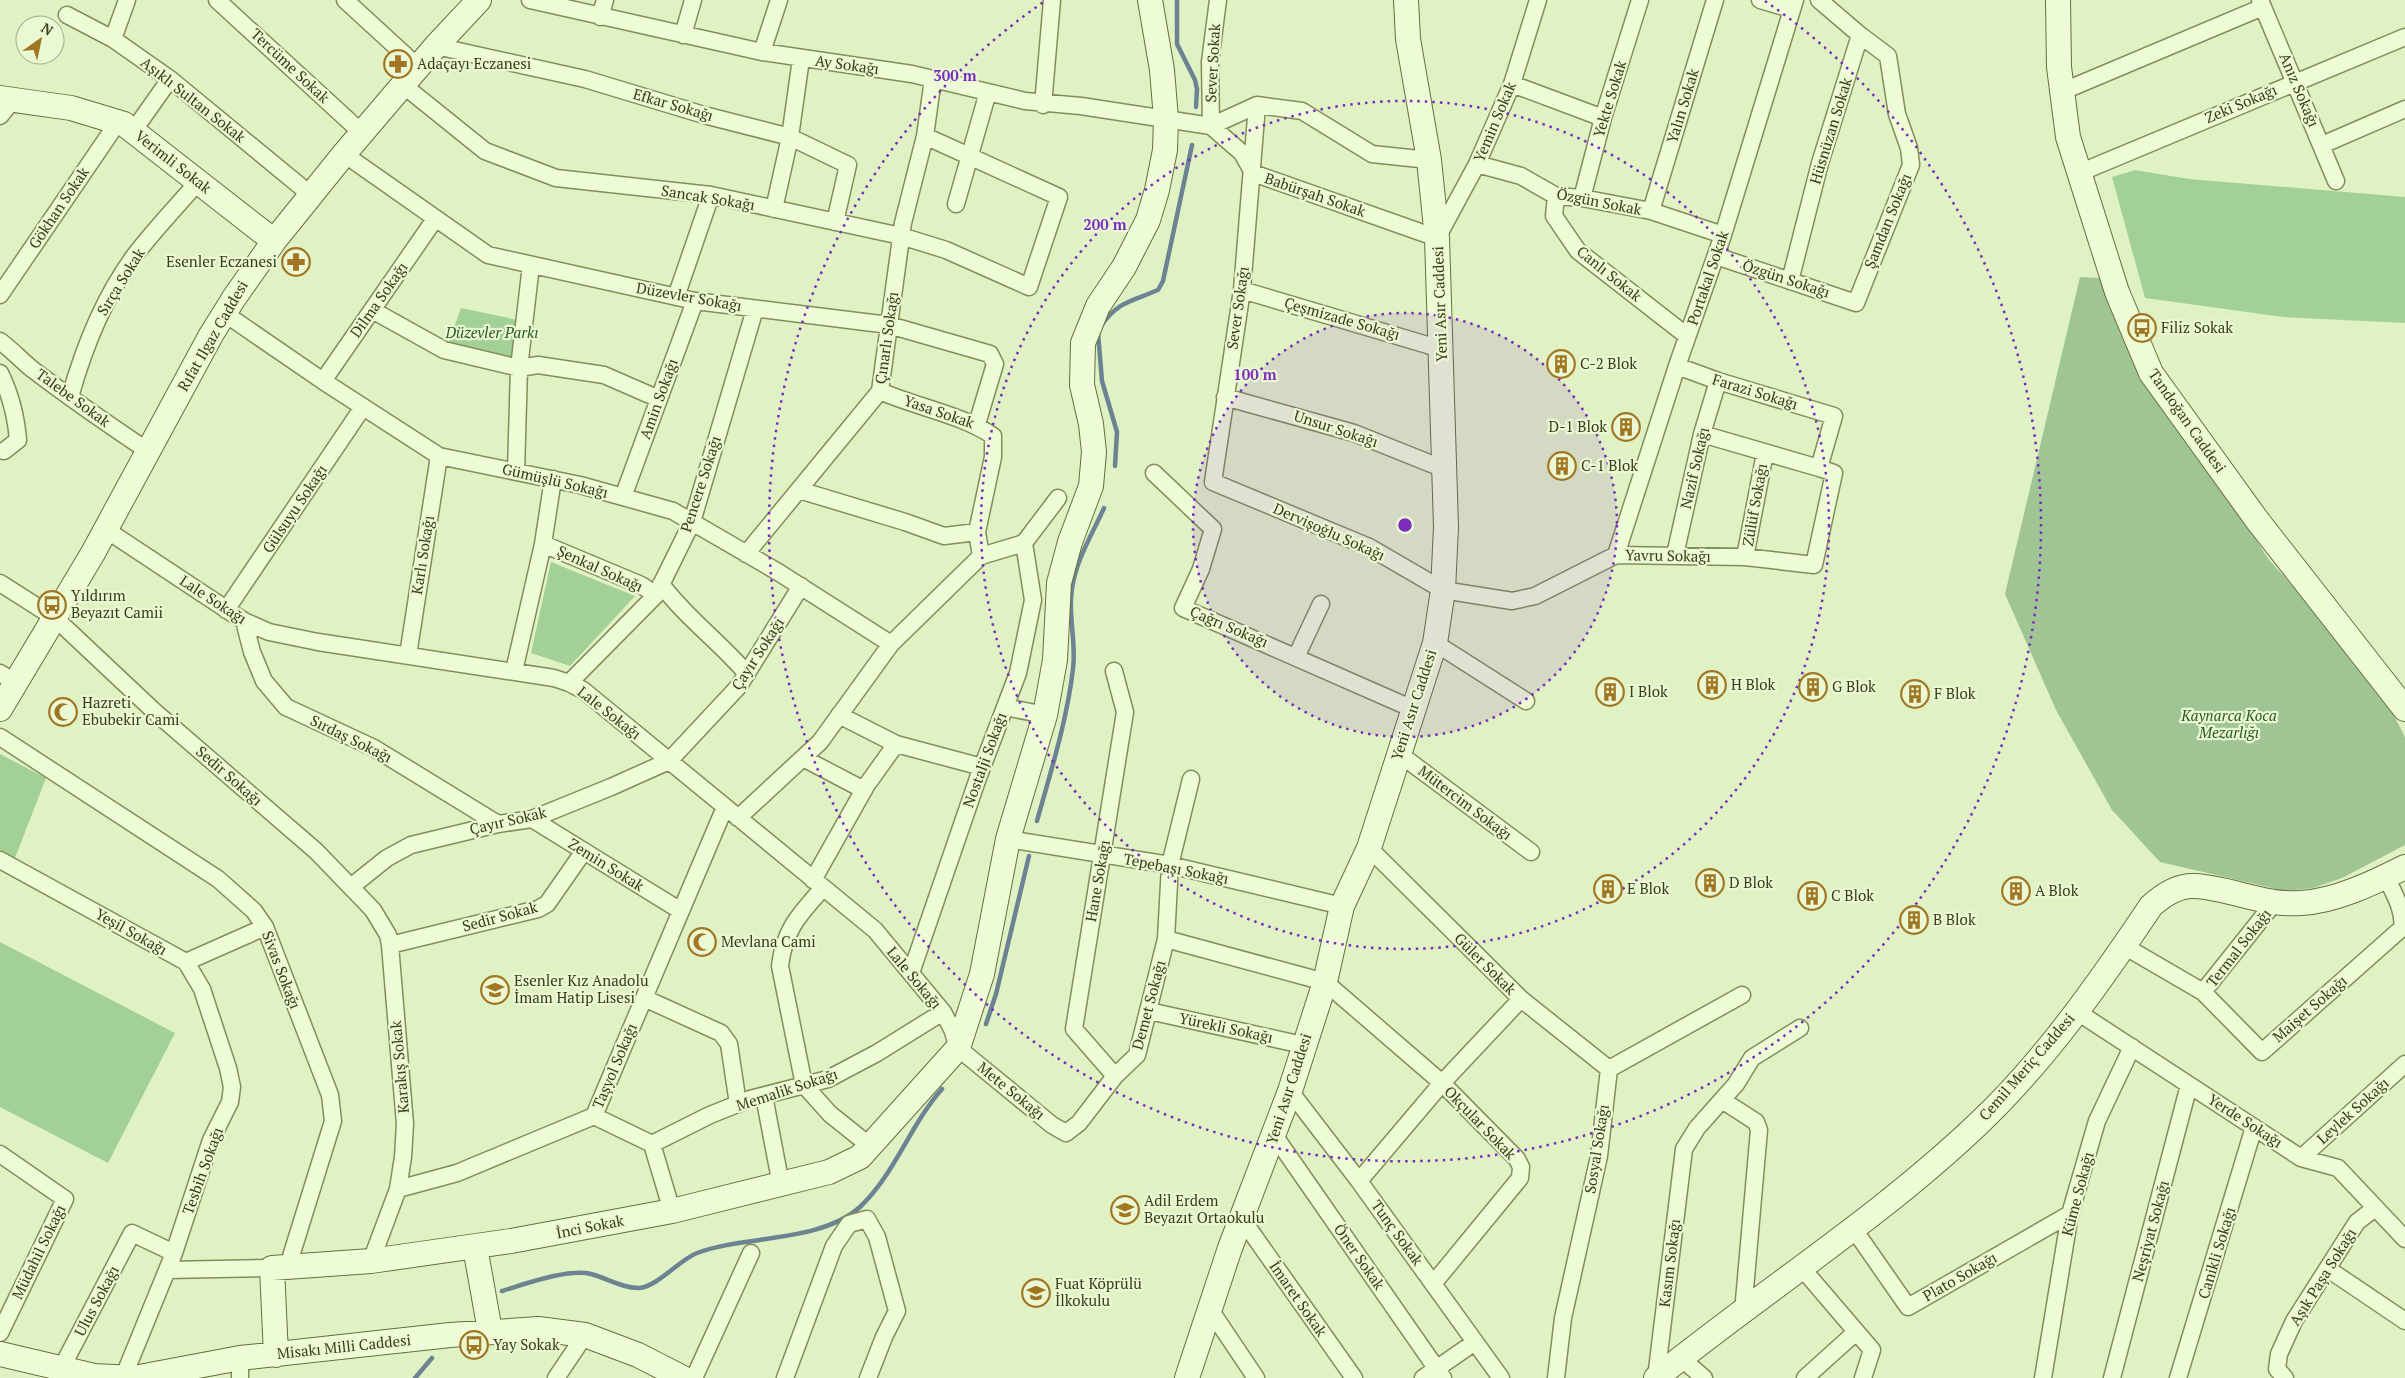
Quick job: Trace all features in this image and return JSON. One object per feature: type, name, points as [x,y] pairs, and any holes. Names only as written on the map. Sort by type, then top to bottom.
[{"type":"street","points":[[113,39],[127,0]]},
{"type":"street","name":"Tercüme Sokak","points":[[217,0],[362,133]]},
{"type":"street","points":[[345,0],[418,67]]},
{"type":"street","name":"Rıfat Ilgaz Caddesi","points":[[0,709],[8,678],[55,618],[224,313],[274,241],[344,154],[436,46],[479,0]]},
{"type":"street","name":"Ay Sokağı","points":[[530,0],[762,52],[912,74],[1043,105],[1081,106],[1211,126]]},
{"type":"street","points":[[600,17],[605,0]]},
{"type":"street","points":[[683,35],[693,0]]},
{"type":"street","points":[[762,52],[779,0]]},
{"type":"street","points":[[1043,105],[1052,0]]},
{"type":"street","points":[[958,1048],[982,974],[1008,839],[1045,715],[1054,660],[1059,583],[1070,542],[1092,486],[1094,452],[1091,424],[1082,385],[1083,342],[1098,306],[1124,267],[1148,220],[1157,190],[1165,150],[1166,119],[1162,70],[1150,0]]},
{"type":"street","name":"Sever Sokak","points":[[1211,126],[1210,62],[1218,0]]},
{"type":"street","name":"Yeni Asır Caddesi","points":[[1187,1378],[1209,1308],[1290,1091],[1303,1045],[1325,982],[1342,906],[1369,848],[1398,753],[1435,643],[1442,590],[1446,527],[1442,349],[1437,238],[1429,160],[1408,40],[1406,0]]},
{"type":"street","name":"Yemin Sokak","points":[[1437,238],[1477,164],[1512,84],[1538,0]]},
{"type":"street","name":"Yalın Sokak","points":[[1651,211],[1715,0]]},
{"type":"street","points":[[1760,0],[1793,5]]},
{"type":"street","points":[[1819,0],[1860,35]]},
{"type":"street","name":"Yekte Sokak","points":[[1582,198],[1637,1]]},
{"type":"street","name":"Tandoğan Caddesi","points":[[2059,1],[2061,92],[2068,136],[2117,292],[2151,373],[2257,520],[2404,712]]},
{"type":"street","points":[[2061,92],[2261,3]]},
{"type":"street","name":"Anız Sokağı","points":[[2261,3],[2296,81],[2336,181]]},
{"type":"street","name":"Portakal Sokak","points":[[1616,555],[1676,366],[1723,235],[1793,5]]},
{"type":"street","name":"Aşıklı Sultan Sokak","points":[[67,15],[113,39],[170,79],[311,195]]},
{"type":"street","name":"Hüsnüzan Sokak","points":[[1790,281],[1820,163],[1860,35]]},
{"type":"street","name":"Şamdan Sokağı","points":[[1856,303],[1911,165],[1909,148],[1897,114],[1888,56],[1860,35]]},
{"type":"street","name":"Zeki Sokağı","points":[[2079,173],[2405,37]]},
{"type":"street","name":"Efkar Sokağı","points":[[436,46],[584,79],[704,115],[790,137],[848,165],[834,222]]},
{"type":"street","points":[[774,209],[790,137],[801,59]]},
{"type":"street","name":"Gökhan Sokak","points":[[0,295],[126,126],[170,79]]},
{"type":"street","name":"Çınarlı Sokağı","points":[[746,554],[880,391],[901,236],[925,136],[933,79]]},
{"type":"street","points":[[1512,84],[1603,118]]},
{"type":"street","name":"Sancak Sokağı","points":[[403,85],[485,151],[556,178],[711,196],[901,236],[946,250],[1029,287],[1059,197],[970,156]]},
{"type":"street","points":[[956,204],[988,92]]},
{"type":"street","name":"Verimli Sokak","points":[[4,105],[71,108],[126,126],[274,241]]},
{"type":"street","points":[[1211,126],[1257,105],[1302,111],[1372,154],[1429,160]]},
{"type":"street","name":"Sever Sokağı","points":[[1239,492],[1213,482],[1242,290],[1253,173],[1257,105]]},
{"type":"street","points":[[2322,145],[2405,109]]},
{"type":"street","name":"Babürşah Sokak","points":[[1211,126],[1242,153],[1253,173],[1437,238]]},
{"type":"street","points":[[925,136],[970,156]]},
{"type":"street","name":"Düzevler Sokağı","points":[[344,154],[488,255],[695,301],[889,325],[990,354],[995,364],[977,424]]},
{"type":"street","name":"Özgün Sokak","points":[[1477,164],[1521,176],[1556,196],[1582,198],[1651,211],[1723,235]]},
{"type":"street","name":"Sırça Sokak","points":[[70,397],[82,354],[118,282],[135,255],[198,182]]},
{"type":"street","points":[[676,297],[711,196]]},
{"type":"street","name":"Canlı Sokak","points":[[1556,196],[1554,216],[1578,252],[1687,336]]},
{"type":"street","name":"Dilma Sokağı","points":[[323,381],[435,218]]},
{"type":"street","name":"Özgün Sokağı","points":[[1716,256],[1856,303]]},
{"type":"street","points":[[516,472],[519,368],[532,265]]},
{"type":"street","name":"Çeşmizade Sokağı","points":[[1242,290],[1442,349]]},
{"type":"street","name":"Amin Sokağı","points":[[623,497],[695,301]]},
{"type":"street","name":"Pencere Sokağı","points":[[569,683],[659,590],[692,522],[755,309]]},
{"type":"street","points":[[372,310],[444,350],[519,368],[538,365],[604,376],[659,399]]},
{"type":"street","name":"Gümüşlü Sokağı","points":[[224,313],[363,408],[439,456],[554,479],[673,511],[801,586],[891,644]]},
{"type":"street","name":"Talebe Sokak","points":[[0,342],[70,397],[148,451]]},
{"type":"street","name":"Farazi Sokağı","points":[[1676,366],[1718,381],[1834,416],[1819,468]]},
{"type":"street","points":[[0,373],[7,387],[15,413],[18,440],[4,451]]},
{"type":"street","name":"Nazif Sokağı","points":[[1675,555],[1702,434],[1718,381]]},
{"type":"street","name":"Yasa Sokak","points":[[880,391],[948,416],[977,424],[993,436],[993,457],[977,532],[981,556]]},
{"type":"street","name":"Unsur Sokağı","points":[[1225,396],[1354,433],[1444,469]]},
{"type":"street","name":"Gülsuyu Sokağı","points":[[226,610],[363,408]]},
{"type":"street","points":[[1702,434],[1819,468]]},
{"type":"street","name":"Zülüf Sokağı","points":[[1745,557],[1765,453]]},
{"type":"street","name":"Karlı Sokağı","points":[[408,655],[439,456]]},
{"type":"street","name":"Yavru Sokağı","points":[[1442,590],[1512,601],[1535,596],[1616,555],[1745,557],[1814,565],[1834,473],[1819,468]]},
{"type":"street","name":"Çağrı Sokağı","points":[[1154,473],[1213,529],[1201,569],[1183,608],[1413,709]]},
{"type":"street","points":[[514,671],[543,544],[554,479]]},
{"type":"street","points":[[799,490],[905,522],[944,536],[977,532]]},
{"type":"street","name":"Dervişoğlu Sokağı","points":[[1239,492],[1369,547],[1442,590]]},
{"type":"street","points":[[738,818],[820,742],[891,644],[981,556],[1024,543],[1058,498]]},
{"type":"street","name":"Lale Sokağı","points":[[105,529],[226,610],[244,621],[269,632],[318,642],[514,671],[569,683],[582,690],[875,930],[943,1012],[952,1029],[958,1048]]},
{"type":"street","name":"Nostalji Sokağı","points":[[911,973],[982,767],[1018,673],[1033,600],[1024,543]]},
{"type":"street","name":"Şenkal Sokağı","points":[[543,544],[641,585],[659,590],[736,661],[746,674]]},
{"type":"street","name":"Sedir Sokağı","points":[[0,583],[55,618],[155,712],[316,851],[352,886],[373,910],[388,936],[390,945]]},
{"type":"street","name":"Çayır Sokağı","points":[[669,761],[739,686],[801,586]]},
{"type":"street","points":[[1296,657],[1321,604]]},
{"type":"street","name":"Sırdaş Sokağı","points":[[244,621],[252,652],[264,681],[286,707],[374,748],[498,824]]},
{"type":"street","points":[[1435,643],[1526,701]]},
{"type":"street","name":"Hane Sokağı","points":[[1114,672],[1125,712],[1074,1029],[1115,1076]]},
{"type":"street","points":[[1005,707],[1045,715]]},
{"type":"street","points":[[840,715],[896,744],[982,767]]},
{"type":"street","name":"Sivas Sokağı","points":[[0,737],[218,879],[254,911],[265,927],[330,1095],[333,1121],[280,1267],[276,1354]]},
{"type":"street","points":[[870,1146],[830,1114],[804,1085],[780,966],[782,947],[786,934],[818,884],[864,790],[896,744]]},
{"type":"street","name":"Mütercim Sokağı","points":[[1398,753],[1531,852]]},
{"type":"street","points":[[803,758],[864,790]]},
{"type":"street","name":"Çayır Sokak","points":[[352,886],[387,858],[411,844],[532,818],[584,799],[669,761]]},
{"type":"street","name":"Demet Sokağı","points":[[1066,1133],[1079,1123],[1115,1076],[1137,1054],[1166,940],[1170,865],[1191,779]]},
{"type":"street","name":"Taşyol Sokağı","points":[[398,1189],[412,1187],[457,1173],[594,1116],[724,807]]},
{"type":"street","name":"Zemin Sokak","points":[[532,818],[680,911]]},
{"type":"street","name":"Tepebaşı Sokağı","points":[[1008,839],[1170,865],[1342,906]]},
{"type":"street","name":"Güler Sokak","points":[[1369,848],[1520,999],[1609,1069]]},
{"type":"street","name":"Sedir Sokak","points":[[390,945],[538,909],[547,904],[584,851]]},
{"type":"street","name":"Cemil Meriç Caddesi","points":[[2335,896],[2405,856]]},
{"type":"street","name":"Yeşil Sokağı","points":[[0,860],[186,962]]},
{"type":"street","name":"Cemil Meriç Caddesi","points":[[1656,1378],[1853,1228],[1978,1124],[2019,1081],[2076,1011],[2152,906],[2173,891],[2196,886],[2274,903],[2301,904],[2335,896],[2395,872]]},
{"type":"street","name":"Maişet Sokağı","points":[[2124,946],[2203,992],[2262,1052],[2402,928],[2405,921],[2404,911],[2395,872]]},
{"type":"street","name":"Termal Sokağı","points":[[2203,992],[2274,903]]},
{"type":"street","points":[[186,962],[265,927]]},
{"type":"street","name":"Demet Sokağı","points":[[1166,940],[1325,982]]},
{"type":"street","name":"Karakış Sokak","points":[[390,945],[405,1124],[404,1149],[398,1189]]},
{"type":"street","name":"Tesbih Sokağı","points":[[123,1378],[174,1253],[212,1140],[230,1102],[232,1087],[228,1068],[202,989],[186,962]]},
{"type":"street","name":"Okçular Sokak","points":[[1325,982],[1442,1083],[1517,1159],[1522,1172],[1520,1178],[1433,1284]]},
{"type":"street","points":[[1609,1069],[1742,995]]},
{"type":"street","points":[[644,998],[721,1033],[729,1044],[738,1104]]},
{"type":"street","points":[[1360,1181],[1442,1083],[1520,999]]},
{"type":"street","name":"Yürekli Sokağı","points":[[1149,1011],[1303,1045]]},
{"type":"street","name":"Yerde Sokağı","points":[[2076,1011],[2301,1158],[2338,1168],[2405,1239]]},
{"type":"street","name":"Memalik Sokağı","points":[[652,1144],[710,1115],[738,1104],[828,1079],[852,1068],[943,1012]]},
{"type":"street","points":[[1743,1312],[1759,1130],[1756,1122],[1722,1100],[1736,1084],[1752,1058],[1800,1028]]},
{"type":"street","name":"Küme Sokağı","points":[[2043,1378],[2070,1214],[2097,1121],[2132,1047]]},
{"type":"street","name":"Mete Sokağı","points":[[958,1048],[1052,1125],[1066,1133]]},
{"type":"street","name":"İnci Sokak","points":[[167,1270],[280,1267],[371,1261],[579,1230],[672,1211],[781,1185],[841,1168],[860,1156],[958,1048]]},
{"type":"street","name":"Leylek Sokağı","points":[[2301,1158],[2405,1064]]},
{"type":"street","name":"Sosyal Sokağı","points":[[1556,1378],[1562,1318],[1599,1156],[1609,1069]]},
{"type":"street","name":"Neşriyat Sokağı","points":[[2112,1378],[2189,1085]]},
{"type":"street","name":"Tunç Sokak","points":[[1290,1091],[1360,1181],[1500,1378]]},
{"type":"street","points":[[764,1096],[781,1185]]},
{"type":"street","name":"Kasım Sokağı","points":[[1656,1378],[1684,1149],[1696,1128],[1722,1100]]},
{"type":"street","points":[[594,1116],[652,1144],[672,1211]]},
{"type":"street","name":"Canikli Sokağı","points":[[2178,1378],[2254,1127]]},
{"type":"street","name":"Öner Sokak","points":[[1274,1135],[1440,1373]]},
{"type":"street","name":"Müdahil Sokağı","points":[[0,1154],[65,1199],[1,1350]]},
{"type":"street","points":[[371,1261],[398,1189]]},
{"type":"street","name":"Aşık Paşa Sokağı","points":[[2286,1378],[2276,1369],[2278,1354],[2294,1321],[2357,1222],[2376,1208]]},
{"type":"street","name":"Plato Sokağı","points":[[1853,1228],[1908,1307],[2070,1214]]},
{"type":"street","points":[[785,1378],[834,1246],[849,1224],[867,1219],[877,1237],[897,1311],[884,1337],[868,1378]]},
{"type":"street","name":"İmaret Sokak","points":[[1242,1219],[1354,1378]]},
{"type":"street","name":"Ulus Sokağı","points":[[61,1369],[132,1233],[174,1253]]},
{"type":"street","points":[[475,1246],[490,1331]]},
{"type":"street","points":[[694,1378],[750,1252]]},
{"type":"street","points":[[1801,1267],[1872,1350],[1863,1378]]},
{"type":"street","points":[[2328,1268],[2405,1321]]},
{"type":"street","points":[[1209,1308],[1256,1378]]},
{"type":"street","name":"Misakı Milli Caddesi","points":[[1,1350],[61,1369],[94,1377],[123,1378],[240,1368],[276,1354],[490,1331],[538,1329],[585,1335],[655,1372],[683,1378]]},
{"type":"street","points":[[1805,1378],[1856,1332]]},
{"type":"street","points":[[556,1378],[585,1335]]},
{"type":"street","points":[[1423,1378],[1440,1373],[1475,1342]]},
{"type":"street","points":[[1681,1358],[1704,1378]]},
{"type":"green space","points":[[2135,170],[2189,179],[2405,197],[2405,323],[2283,317],[2145,298],[2112,177]]},
{"type":"green space","name":"Kaynarca Koca Mezarlığı","points":[[2080,277],[2100,278],[2127,348],[2144,377],[2213,472],[2269,560],[2355,654],[2392,712],[2405,737],[2405,845],[2342,878],[2313,888],[2285,891],[2160,862],[2112,810],[2056,710],[2005,594]]},
{"type":"green space","name":"Düzevler Parkı","points":[[461,308],[518,320],[513,357],[449,342]]},
{"type":"green space","points":[[551,562],[635,596],[570,666],[531,653]]},
{"type":"green space","points":[[0,754],[46,778],[15,858],[0,850]]},
{"type":"green space","points":[[0,942],[175,1033],[108,1163],[0,1107]]},
{"type":"waterway","points":[[1177,0],[1177,44],[1195,80],[1197,89],[1196,107]]},
{"type":"waterway","points":[[1101,326],[1114,311],[1126,303],[1158,290],[1163,281],[1192,145]]},
{"type":"waterway","points":[[1098,333],[1102,381],[1117,432],[1115,466]]},
{"type":"waterway","points":[[1037,821],[1058,745],[1073,669],[1072,588],[1078,564],[1104,508]]},
{"type":"waterway","points":[[986,1024],[996,994],[1029,856]]},
{"type":"waterway","points":[[502,1291],[571,1273],[591,1274],[632,1288],[639,1288],[653,1283],[697,1253],[737,1243],[804,1233],[843,1219],[860,1207],[883,1180],[921,1118],[942,1089]]},
{"type":"waterway","points":[[415,1378],[432,1358]]},
{"type":"place","name":"Adaçayı Eczanesi","points":[[398,64]]},
{"type":"place","name":"Esenler Eczanesi","points":[[296,262]]},
{"type":"place","name":"Filiz Sokak","points":[[2142,328]]},
{"type":"place","name":"C-2 Blok","points":[[1561,364]]},
{"type":"place","name":"D-1 Blok","points":[[1626,427]]},
{"type":"place","name":"C-1 Blok","points":[[1562,466]]},
{"type":"place","name":"Yıldırım Beyazıt Camii","points":[[52,605]]},
{"type":"place","name":"H Blok","points":[[1712,685]]},
{"type":"place","name":"G Blok","points":[[1813,687]]},
{"type":"place","name":"I Blok","points":[[1610,692]]},
{"type":"place","name":"F Blok","points":[[1915,694]]},
{"type":"place","name":"Hazreti Ebubekir Cami","points":[[63,712]]},
{"type":"place","name":"D Blok","points":[[1710,883]]},
{"type":"place","name":"E Blok","points":[[1608,889]]},
{"type":"place","name":"A Blok","points":[[2016,891]]},
{"type":"place","name":"C Blok","points":[[1812,896]]},
{"type":"place","name":"B Blok","points":[[1914,920]]},
{"type":"place","name":"Mevlana Cami","points":[[702,942]]},
{"type":"place","name":"Esenler Kız Anadolu İmam Hatip Lisesi","points":[[495,990]]},
{"type":"place","name":"Adil Erdem Beyazıt Ortaokulu","points":[[1125,1210]]},
{"type":"place","name":"Fuat Köprülü İlkokulu","points":[[1036,1293]]},
{"type":"place","name":"Yay Sokak","points":[[474,1345]]}]
